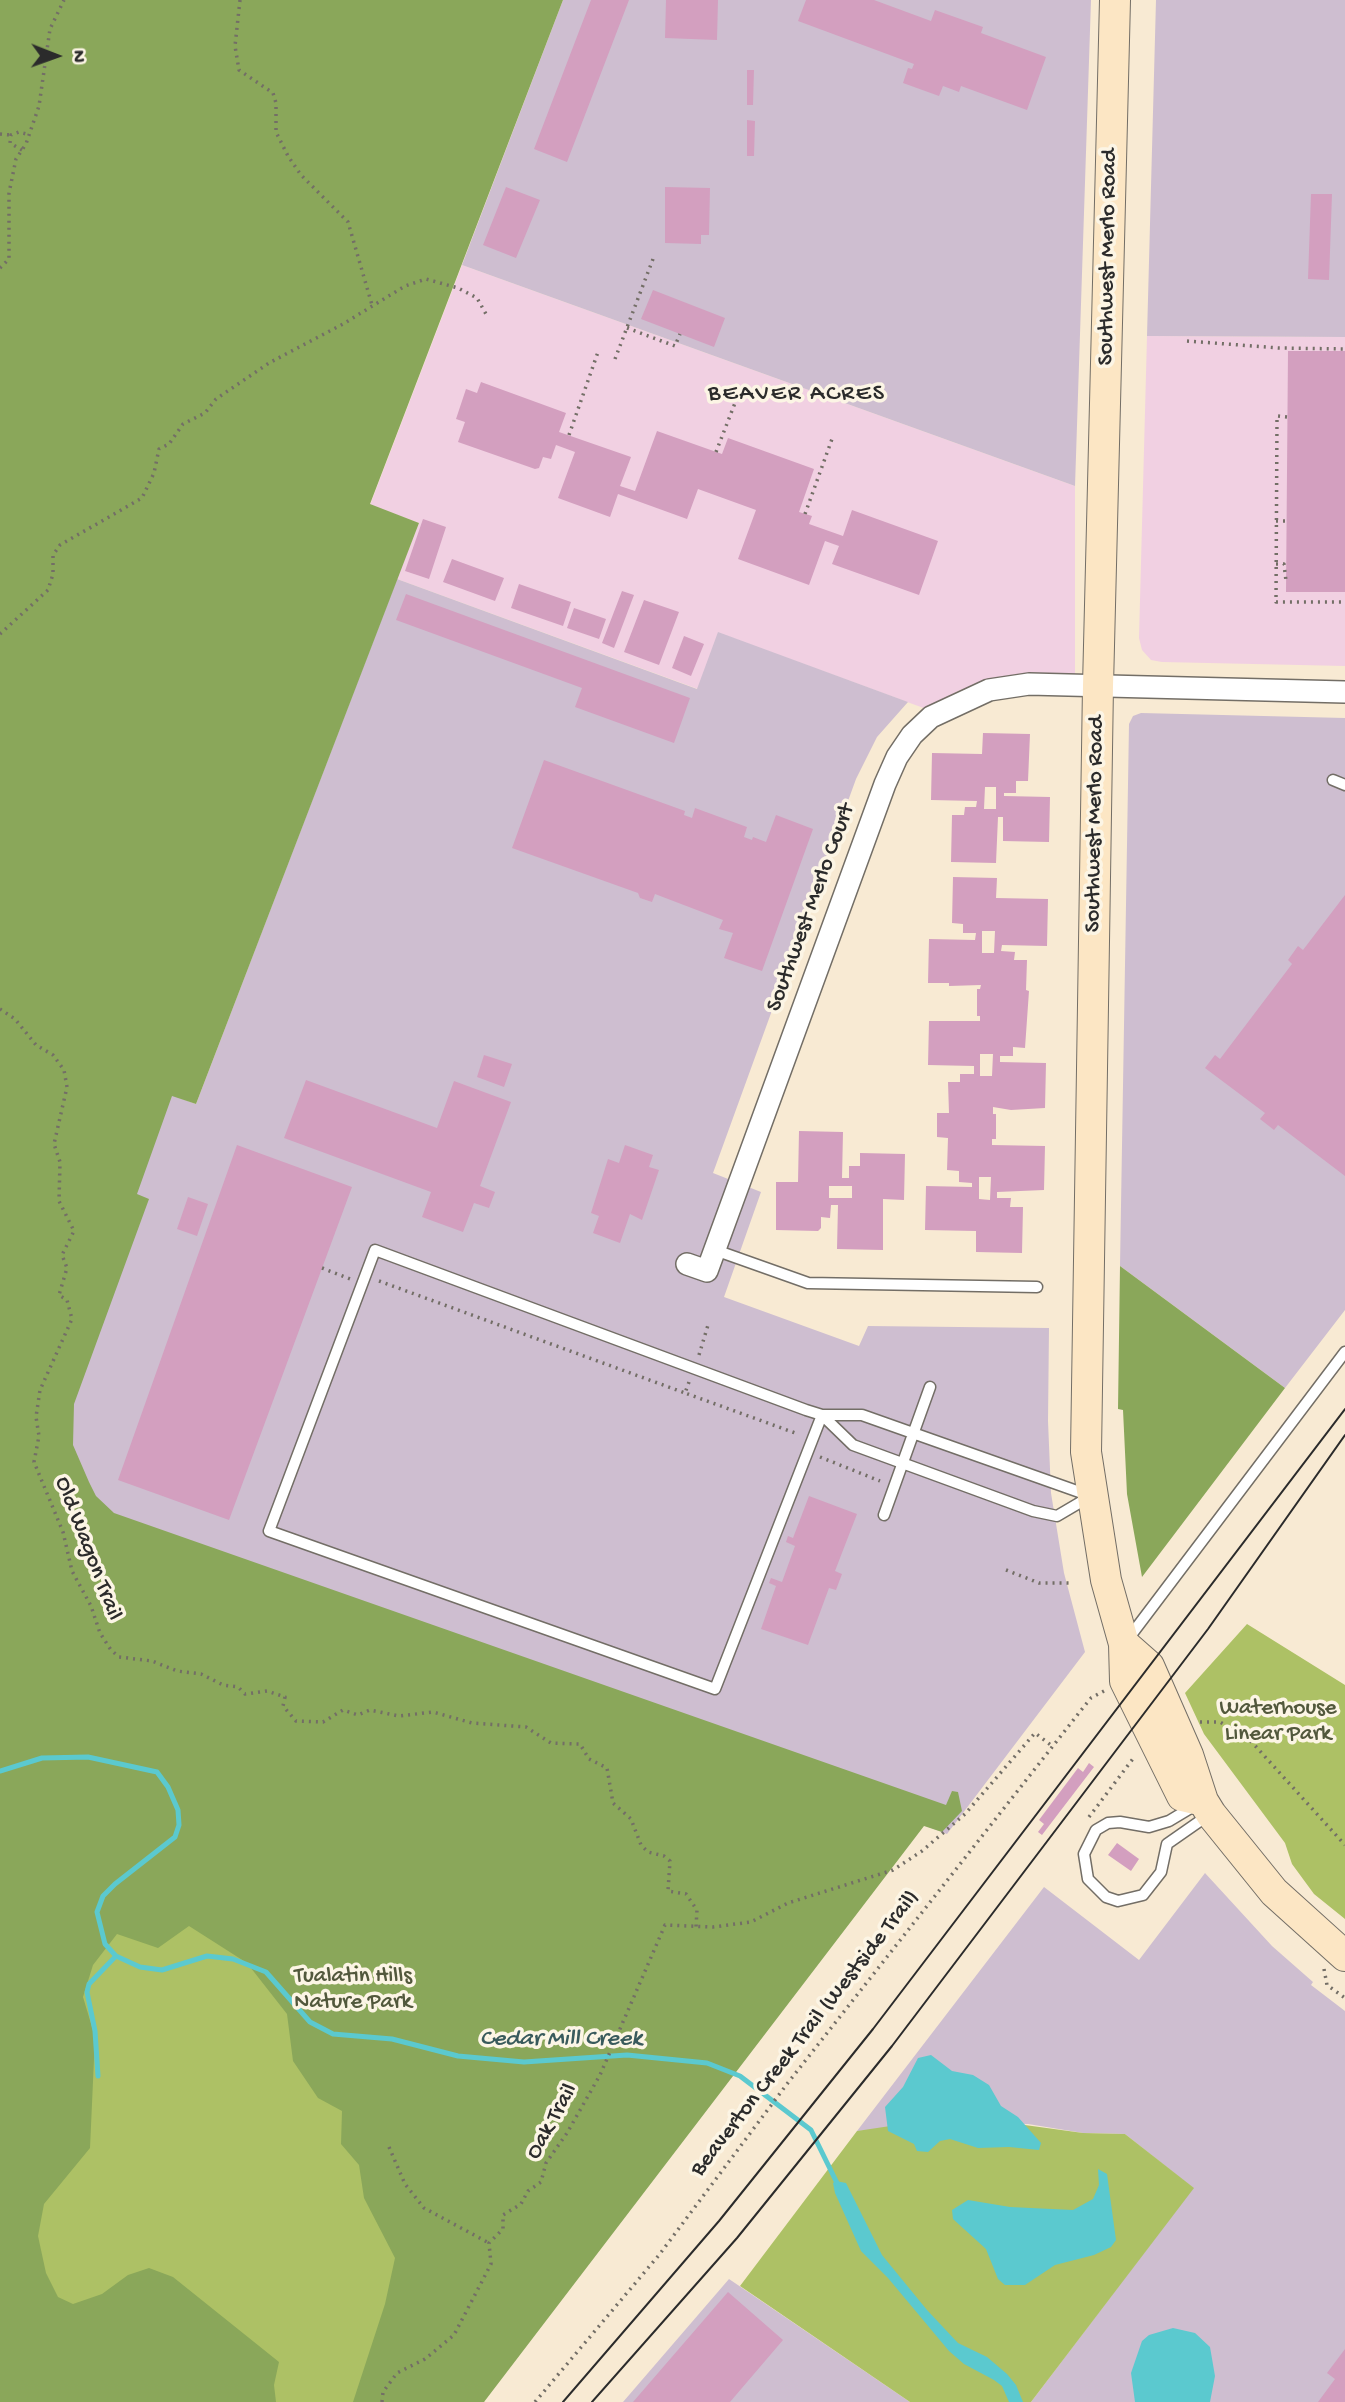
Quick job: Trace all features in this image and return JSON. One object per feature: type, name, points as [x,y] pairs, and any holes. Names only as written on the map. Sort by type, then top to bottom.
[{"type":"street","name":"Southwest Merlo Road","points":[[1115,0],[1098,686],[1086,1452],[1091,1496],[1106,1580],[1124,1644],[1125,1681],[1182,1796],[1207,1807],[1274,1892],[1345,1956]]},
{"type":"street","name":"Southwest Merlo Court","points":[[715,1250],[897,757],[912,735],[931,717],[989,690],[1029,684],[1345,692]]},
{"type":"street","points":[[687,1264],[707,1270],[715,1250]]},
{"type":"lane","points":[[1333,780],[1345,785]]},
{"type":"lane","points":[[822,1415],[715,1689],[269,1531],[375,1250],[822,1415],[862,1415],[1056,1481],[1091,1496]]},
{"type":"lane","points":[[715,1250],[808,1283],[1037,1287]]},
{"type":"lane","points":[[1124,1644],[1345,1352]]},
{"type":"lane","points":[[884,1514],[929,1387]]},
{"type":"lane","points":[[822,1415],[853,1445],[1034,1511],[1058,1516],[1091,1496]]},
{"type":"lane","points":[[1207,1807],[1167,1844],[1161,1872],[1153,1886],[1131,1900],[1106,1897],[1088,1879],[1084,1854],[1096,1830],[1108,1823],[1149,1826],[1207,1807]]},
{"type":"path","points":[[0,268],[9,259],[9,207],[16,159],[30,135],[41,97],[50,30],[64,0]]},
{"type":"path","points":[[240,0],[235,46],[239,70],[273,93],[279,139],[296,169],[348,222],[372,305]]},
{"type":"path","points":[[0,134],[11,135],[19,132],[30,135]]},
{"type":"path","points":[[11,135],[10,144],[22,150]]},
{"type":"path","points":[[615,359],[653,259]]},
{"type":"path","points":[[0,634],[36,605],[48,590],[53,574],[54,555],[60,545],[142,498],[154,473],[159,449],[169,444],[183,424],[205,413],[216,399],[268,363],[405,286],[426,279],[454,286],[477,298],[486,314]]},
{"type":"path","points":[[627,328],[675,346],[680,334]]},
{"type":"path","points":[[1187,341],[1322,350],[1345,349]]},
{"type":"path","points":[[569,435],[598,352]]},
{"type":"path","points":[[716,452],[735,403]]},
{"type":"path","points":[[1287,417],[1277,416],[1276,602],[1345,602]]},
{"type":"path","points":[[806,514],[832,439]]},
{"type":"path","points":[[1276,521],[1286,521]]},
{"type":"path","points":[[1276,564],[1284,564],[1286,581]]},
{"type":"path","name":"Old Wagon Trail","points":[[0,1009],[15,1019],[36,1045],[53,1055],[64,1070],[67,1087],[54,1141],[60,1163],[59,1201],[74,1231],[62,1255],[67,1268],[59,1295],[67,1300],[72,1312],[65,1336],[55,1350],[37,1406],[39,1436],[34,1462],[63,1532],[72,1571],[91,1606],[100,1633],[111,1650],[120,1657],[152,1661],[177,1671],[201,1674],[223,1685],[238,1688],[245,1694],[267,1692],[285,1697],[283,1706],[296,1721],[323,1722],[343,1710],[358,1715],[370,1710],[400,1716],[433,1712],[472,1723],[526,1727],[551,1743],[580,1744],[589,1759],[607,1768],[613,1803],[631,1819],[641,1845],[648,1852],[664,1856],[670,1861],[668,1891],[687,1894],[697,1910],[696,1927]]},
{"type":"path","points":[[322,1268],[363,1282],[388,1283],[802,1435],[821,1458],[880,1481]]},
{"type":"path","points":[[685,1393],[708,1325]]},
{"type":"path","points":[[1006,1570],[1039,1583],[1071,1583]]},
{"type":"path","name":"Beaverton Creek Trail (Westside Trail)","points":[[536,2402],[659,2255],[787,2084],[1052,1746],[1091,1698],[1106,1690]]},
{"type":"path","points":[[1196,1723],[1220,1722],[1249,1739],[1345,1845]]},
{"type":"path","name":"Oak Trail","points":[[382,2402],[383,2392],[397,2373],[425,2359],[454,2335],[491,2264],[489,2243],[503,2229],[503,2215],[521,2204],[528,2191],[541,2182],[546,2163],[567,2133],[600,2075],[665,1926],[696,1927],[751,1922],[788,1903],[893,1870],[922,1851],[965,1814],[1035,1733],[1052,1746]]},
{"type":"path","points":[[1096,1830],[1088,1819],[1142,1747]]},
{"type":"path","points":[[388,2147],[405,2184],[424,2208],[489,2243]]},
{"type":"shaded area","points":[[563,0],[1091,0],[1075,486],[462,265]]},
{"type":"shaded area","points":[[1156,0],[1345,0],[1345,337],[1147,336]]},
{"type":"shaded area","points":[[462,265],[1075,486],[1075,674],[1024,673],[991,679],[958,691],[929,710],[719,633],[698,689],[397,579],[419,523],[370,505]]},
{"type":"shaded area","points":[[1147,336],[1345,337],[1345,666],[1162,662],[1151,660],[1142,650],[1139,638]]},
{"type":"shaded area","points":[[397,579],[697,689],[718,632],[908,702],[877,737],[856,779],[713,1173],[761,1192],[724,1297],[859,1346],[868,1326],[1049,1328],[1048,1421],[1051,1493],[1064,1573],[1085,1652],[947,1834],[0,1473],[148,1086],[196,1104]]},
{"type":"shaded area","points":[[1141,713],[1345,718],[1345,1310],[1285,1388],[1120,1266],[1129,724],[1133,716]]},
{"type":"shaded area","points":[[1205,1873],[1272,1946],[1313,1982],[1311,1985],[1345,2011],[1345,2402],[1031,2402],[1193,2188],[1125,2134],[1083,2133],[1028,2124],[857,2131],[1044,1887],[1139,1960]]},
{"type":"shaded area","points":[[729,2279],[910,2402],[623,2402]]},
{"type":"green space","points":[[0,0],[563,0],[370,504],[419,523],[196,1104],[172,1096],[137,1194],[149,1199],[74,1404],[73,1445],[96,1496],[114,1513],[946,1805],[952,1791],[958,1792],[962,1811],[942,1832],[924,1826],[484,2402],[353,2402],[385,2304],[395,2258],[364,2198],[359,2165],[341,2144],[342,2111],[318,2098],[293,2061],[287,2014],[247,1963],[189,1926],[158,1948],[117,1934],[93,1965],[83,1997],[95,2037],[90,2148],[44,2204],[38,2236],[46,2273],[58,2297],[73,2304],[102,2294],[128,2275],[149,2268],[173,2277],[279,2362],[274,2385],[276,2402],[0,2402]]},
{"type":"green space","points":[[1120,1266],[1285,1388],[1142,1577],[1127,1494],[1123,1410],[1118,1409]]},
{"type":"green space","name":"Tualatin Hills Nature Park","points":[[0,1486],[670,1730],[484,2402],[0,2402]]},
{"type":"green space","name":"Waterhouse Linear Park","points":[[1247,1624],[1345,1685],[1345,1919],[1314,1894],[1292,1864],[1285,1843],[1204,1734],[1185,1693]]},
{"type":"green space","points":[[1003,2122],[1083,2133],[1125,2134],[1194,2188],[1031,2402],[910,2402],[740,2286],[857,2131],[897,2125]]},
{"type":"water","points":[[931,2055],[952,2071],[973,2075],[989,2085],[1001,2106],[1018,2117],[1041,2143],[1039,2150],[978,2148],[950,2139],[940,2141],[928,2152],[917,2151],[914,2144],[888,2131],[885,2107],[903,2087],[918,2058]]},
{"type":"water","points":[[1098,2169],[1107,2174],[1116,2240],[1111,2247],[1094,2255],[1055,2265],[1025,2285],[1005,2285],[998,2279],[986,2249],[953,2219],[952,2210],[968,2200],[1010,2207],[1073,2210],[1093,2199],[1099,2185]]},
{"type":"water","points":[[833,2183],[846,2183],[882,2255],[927,2310],[958,2343],[987,2357],[1007,2374],[1016,2385],[1023,2402],[1009,2402],[1002,2386],[964,2364],[949,2351],[888,2278],[861,2251],[835,2193]]},
{"type":"water","points":[[1173,2328],[1195,2333],[1210,2347],[1215,2376],[1210,2402],[1135,2402],[1131,2373],[1142,2341],[1149,2335]]},
{"type":"building","points":[[591,0],[629,0],[567,162],[534,149]]},
{"type":"building","points":[[666,0],[718,0],[717,40],[665,38]]},
{"type":"building","points":[[806,0],[874,0],[931,21],[935,10],[983,27],[981,33],[1046,57],[1027,110],[961,86],[959,92],[943,86],[939,96],[903,83],[908,68],[912,69],[914,64],[798,21]]},
{"type":"building","points":[[747,70],[754,70],[753,105],[747,105]]},
{"type":"building","points":[[747,120],[755,121],[754,156],[747,156]]},
{"type":"building","points":[[506,187],[540,200],[516,258],[483,245]]},
{"type":"building","points":[[665,187],[710,188],[709,235],[701,235],[701,244],[665,243]]},
{"type":"building","points":[[1311,194],[1332,194],[1329,280],[1308,279]]},
{"type":"building","points":[[653,290],[725,318],[714,347],[641,319]]},
{"type":"building","points":[[1288,351],[1345,351],[1345,592],[1286,592]]},
{"type":"building","points":[[481,382],[566,413],[559,432],[631,457],[620,486],[635,491],[657,431],[722,454],[728,438],[814,469],[799,512],[812,516],[809,524],[843,536],[852,510],[938,541],[919,595],[832,564],[839,546],[825,541],[809,585],[738,559],[756,510],[698,489],[687,519],[618,494],[610,517],[558,498],[575,452],[556,445],[551,459],[543,457],[539,468],[535,469],[458,442],[465,422],[456,419],[466,389],[477,393]]},
{"type":"building","points":[[423,519],[446,527],[429,579],[405,571]]},
{"type":"building","points":[[452,559],[504,578],[495,601],[443,582]]},
{"type":"building","points":[[519,584],[571,602],[563,626],[511,608]]},
{"type":"building","points":[[622,591],[634,595],[614,648],[602,643]]},
{"type":"building","points":[[406,594],[690,698],[674,743],[575,707],[582,688],[396,620]]},
{"type":"building","points":[[644,600],[679,612],[659,665],[624,652]]},
{"type":"building","points":[[574,608],[606,619],[599,639],[567,628]]},
{"type":"building","points":[[684,636],[704,644],[691,676],[672,668]]},
{"type":"building","points":[[983,733],[1030,734],[1028,781],[1016,781],[1016,793],[1004,793],[1004,796],[1050,797],[1049,842],[1003,841],[1003,817],[998,817],[996,863],[951,862],[952,815],[964,815],[965,807],[976,807],[977,801],[931,800],[932,753],[982,754]],"holes":[[[985,787],[996,787],[996,809],[984,809]]]},
{"type":"building","points":[[544,760],[685,811],[684,815],[692,818],[695,808],[747,827],[744,837],[752,840],[753,837],[766,842],[776,815],[813,829],[762,971],[724,958],[733,933],[719,929],[723,920],[655,894],[652,902],[640,898],[638,893],[512,848]]},
{"type":"building","points":[[953,877],[997,878],[996,898],[1048,899],[1047,946],[1002,945],[1001,951],[1015,952],[1014,960],[1027,960],[1026,990],[1029,991],[1025,1048],[1013,1047],[1013,1056],[1000,1056],[1000,1062],[1046,1063],[1045,1108],[1011,1110],[993,1107],[993,1114],[996,1114],[996,1139],[992,1139],[992,1145],[1045,1146],[1044,1190],[997,1192],[997,1198],[1011,1198],[1010,1207],[1023,1207],[1022,1253],[976,1252],[976,1231],[925,1230],[926,1186],[972,1187],[972,1183],[959,1182],[959,1171],[947,1170],[948,1138],[937,1137],[937,1113],[949,1113],[948,1082],[960,1082],[960,1074],[974,1074],[974,1066],[928,1065],[929,1021],[980,1021],[980,1016],[977,1016],[977,989],[980,989],[981,985],[949,986],[949,983],[928,983],[929,939],[975,940],[976,933],[963,933],[963,924],[952,923]],"holes":[[[982,931],[995,931],[994,953],[982,953]],[[980,1054],[993,1054],[992,1076],[980,1076]],[[979,1177],[991,1177],[990,1200],[979,1199]]]},
{"type":"building","points":[[1345,895],[1345,1176],[1278,1125],[1274,1130],[1260,1119],[1265,1113],[1205,1068],[1215,1055],[1220,1059],[1292,964],[1288,960],[1298,946],[1303,950]]},
{"type":"building","points":[[484,1055],[512,1064],[504,1087],[477,1077]]},
{"type":"building","points":[[306,1080],[437,1128],[454,1081],[511,1102],[480,1186],[495,1192],[489,1208],[474,1203],[463,1232],[422,1217],[431,1192],[284,1138]]},
{"type":"building","points":[[799,1131],[843,1132],[842,1178],[849,1178],[849,1166],[860,1166],[860,1153],[905,1154],[904,1200],[883,1199],[883,1250],[837,1249],[838,1205],[831,1205],[830,1218],[821,1217],[821,1228],[818,1231],[776,1230],[776,1182],[798,1182]],"holes":[[[829,1186],[852,1186],[852,1198],[829,1198]]]},
{"type":"building","points":[[237,1145],[352,1187],[229,1520],[118,1480]]},
{"type":"building","points":[[625,1145],[653,1155],[649,1167],[659,1170],[642,1220],[630,1214],[620,1243],[593,1233],[599,1216],[591,1213],[608,1159],[619,1163]]},
{"type":"building","points":[[188,1197],[208,1204],[197,1236],[177,1229]]},
{"type":"building","points":[[809,1496],[857,1514],[835,1571],[842,1574],[836,1590],[829,1588],[808,1645],[761,1629],[776,1586],[769,1583],[771,1578],[782,1582],[795,1546],[786,1542],[788,1536],[793,1538]]},
{"type":"building","points":[[1089,1763],[1094,1767],[1042,1835],[1038,1832],[1044,1824],[1039,1820],[1078,1768],[1083,1772]]},
{"type":"building","points":[[1117,1843],[1139,1859],[1131,1871],[1108,1855]]},
{"type":"building","points":[[728,2292],[783,2340],[730,2402],[633,2402]]},
{"type":"building","points":[[1345,2349],[1345,2402],[1318,2402],[1335,2379],[1327,2373]]},
{"type":"waterway","name":"Cedar Mill Creek","points":[[0,1771],[42,1758],[88,1757],[157,1772],[168,1787],[178,1810],[179,1825],[175,1837],[115,1884],[103,1896],[97,1912],[105,1944],[116,1956],[140,1967],[162,1970],[207,1956],[233,1959],[266,1972],[310,2022],[333,2034],[392,2039],[458,2056],[524,2062],[627,2055],[707,2063],[740,2076],[811,2130],[838,2185]]},
{"type":"waterway","points":[[98,2076],[95,2031],[87,1992],[89,1984],[116,1956]]},
{"type":"tram line","points":[[563,2402],[719,2221],[873,2029],[1345,1409]]},
{"type":"tram line","points":[[592,2402],[737,2238],[892,2046],[1208,1629],[1345,1435]]},
{"type":"district","name":"BEAVER ACRES","points":[[797,395]]}]
